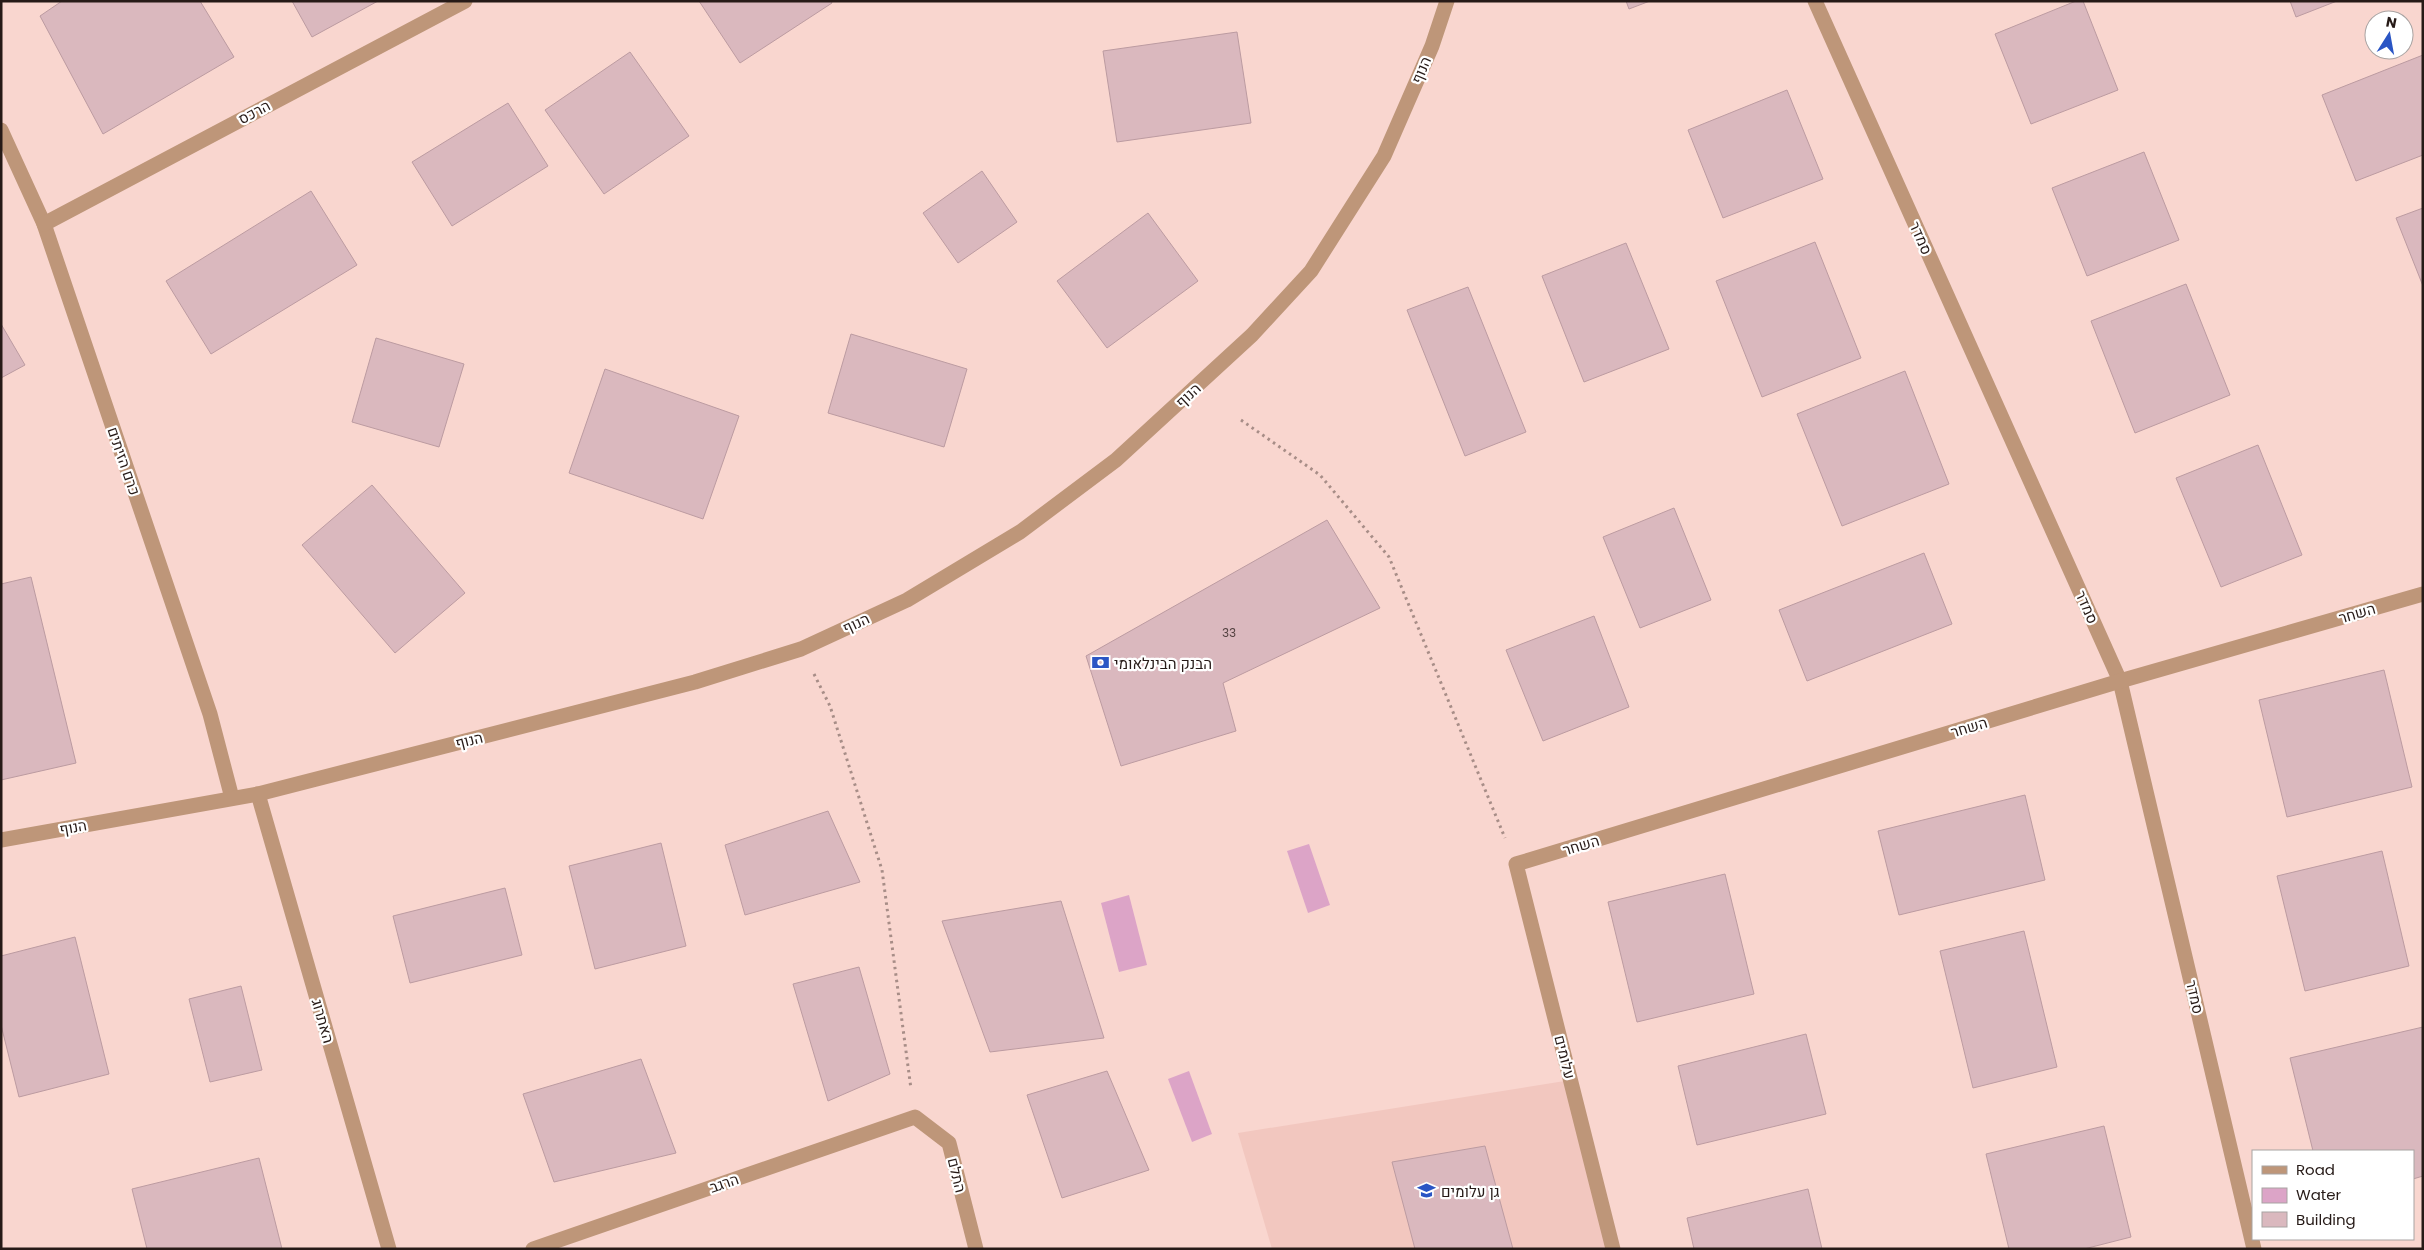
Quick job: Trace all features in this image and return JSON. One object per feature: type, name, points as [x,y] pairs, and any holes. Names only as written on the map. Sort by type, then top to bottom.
[{"type":"street","name":"הרכס","points":[[44,224],[465,1]]},
{"type":"street","name":"הנוף","points":[[1,840],[258,794],[695,682],[802,649],[907,600],[1020,532],[1116,460],[1252,335],[1311,271],[1384,156],[1432,46],[1446,1]]},
{"type":"street","name":"סמדר","points":[[1815,1],[2120,681],[2254,1249]]},
{"type":"street","name":"כרם הזיתים","points":[[1,130],[44,224],[210,714],[232,798]]},
{"type":"street","name":"השחר","points":[[1516,864],[2120,681],[2423,594]]},
{"type":"street","name":"האתרוג","points":[[258,794],[389,1249]]},
{"type":"street","name":"עלומים","points":[[1516,864],[1613,1249]]},
{"type":"street","name":"הרגב","points":[[533,1249],[915,1117]]},
{"type":"street","name":"התלם","points":[[915,1117],[949,1143],[976,1249]]},
{"type":"path","points":[[1241,420],[1320,475],[1389,557],[1516,864]]},
{"type":"path","points":[[802,649],[830,706],[882,870],[915,1117]]},
{"type":"shaded area","name":"גן עלומים","points":[[1571,1080],[1613,1249],[1272,1249],[1238,1133]]},
{"type":"water","points":[[1309,844],[1330,905],[1308,913],[1287,851]]},
{"type":"water","points":[[1129,895],[1147,965],[1119,972],[1101,903]]},
{"type":"water","points":[[1189,1071],[1212,1134],[1192,1142],[1168,1079]]},
{"type":"building","points":[[62,1],[200,1],[234,57],[103,134],[40,16]]},
{"type":"building","points":[[292,1],[378,1],[312,37]]},
{"type":"building","points":[[699,1],[831,1],[832,3],[740,63]]},
{"type":"building","points":[[1626,1],[1650,1],[1629,9]]},
{"type":"building","points":[[2076,1],[2083,1],[2118,90],[2031,124],[1995,34]]},
{"type":"building","points":[[2290,1],[2337,1],[2296,17]]},
{"type":"building","points":[[1237,32],[1251,123],[1117,142],[1103,51]]},
{"type":"building","points":[[630,52],[689,136],[604,194],[545,110]]},
{"type":"building","points":[[2423,55],[2423,155],[2356,181],[2322,95]]},
{"type":"building","points":[[1787,90],[1823,179],[1723,218],[1688,130]]},
{"type":"building","points":[[508,103],[548,166],[452,226],[412,162]]},
{"type":"building","points":[[2144,152],[2179,240],[2087,276],[2052,188]]},
{"type":"building","points":[[982,171],[1017,222],[958,263],[923,213]]},
{"type":"building","points":[[311,191],[357,265],[211,354],[166,281]]},
{"type":"building","points":[[2423,208],[2423,286],[2396,218]]},
{"type":"building","points":[[1148,213],[1198,281],[1107,348],[1057,281]]},
{"type":"building","points":[[1815,242],[1861,358],[1762,397],[1716,281]]},
{"type":"building","points":[[1626,243],[1669,349],[1584,382],[1542,276]]},
{"type":"building","points":[[2186,284],[2230,395],[2135,433],[2091,321]]},
{"type":"building","points":[[1468,287],[1526,432],[1465,456],[1407,310]]},
{"type":"building","points":[[1,324],[25,365],[1,378]]},
{"type":"building","points":[[851,334],[967,369],[944,447],[828,413]]},
{"type":"building","points":[[376,338],[464,364],[439,447],[352,422]]},
{"type":"building","points":[[605,369],[739,416],[703,519],[569,473]]},
{"type":"building","points":[[1905,371],[1949,484],[1842,526],[1797,414]]},
{"type":"building","points":[[2258,445],[2302,555],[2221,587],[2176,478]]},
{"type":"building","points":[[372,485],[465,593],[395,653],[302,545]]},
{"type":"building","points":[[1674,508],[1711,600],[1640,628],[1603,537]]},
{"type":"building","points":[[1327,520],[1380,608],[1223,683],[1236,731],[1121,766],[1086,656]]},
{"type":"building","points":[[1924,553],[1952,624],[1807,681],[1779,610]]},
{"type":"building","points":[[31,577],[76,763],[1,780],[1,584]]},
{"type":"building","points":[[1594,616],[1629,707],[1543,741],[1506,650]]},
{"type":"building","points":[[2384,670],[2412,787],[2287,817],[2259,700]]},
{"type":"building","points":[[2025,795],[2045,880],[1899,915],[1878,831]]},
{"type":"building","points":[[828,811],[860,882],[745,915],[725,845]]},
{"type":"building","points":[[661,843],[686,946],[595,969],[569,866]]},
{"type":"building","points":[[2382,851],[2409,966],[2305,991],[2277,876]]},
{"type":"building","points":[[1725,874],[1754,994],[1637,1022],[1608,902]]},
{"type":"building","points":[[505,888],[522,955],[410,983],[393,916]]},
{"type":"building","points":[[1061,901],[1104,1038],[990,1052],[942,921]]},
{"type":"building","points":[[2024,931],[2057,1067],[1973,1088],[1940,951]]},
{"type":"building","points":[[75,937],[109,1074],[19,1097],[1,1025],[1,956]]},
{"type":"building","points":[[859,967],[890,1074],[828,1101],[793,984]]},
{"type":"building","points":[[241,986],[262,1070],[210,1082],[189,999]]},
{"type":"building","points":[[2423,1027],[2423,1176],[2414,1179],[2414,1150],[2313,1150],[2290,1058]]},
{"type":"building","points":[[1806,1034],[1826,1114],[1697,1145],[1678,1066]]},
{"type":"building","points":[[641,1059],[676,1153],[554,1182],[523,1094]]},
{"type":"building","points":[[1107,1071],[1149,1170],[1062,1198],[1027,1095]]},
{"type":"building","points":[[2104,1126],[2131,1237],[2084,1249],[2009,1249],[1986,1154]]},
{"type":"building","points":[[1485,1146],[1513,1249],[1415,1249],[1392,1162]]},
{"type":"building","points":[[259,1158],[282,1249],[147,1249],[132,1189]]},
{"type":"building","points":[[1808,1189],[1822,1249],[1694,1249],[1687,1218]]},
{"type":"place","name":"הבנק הבינלאומי","points":[[1100,663]]},
{"type":"place","name":"גן עלומים","points":[[1427,1191]]}]
